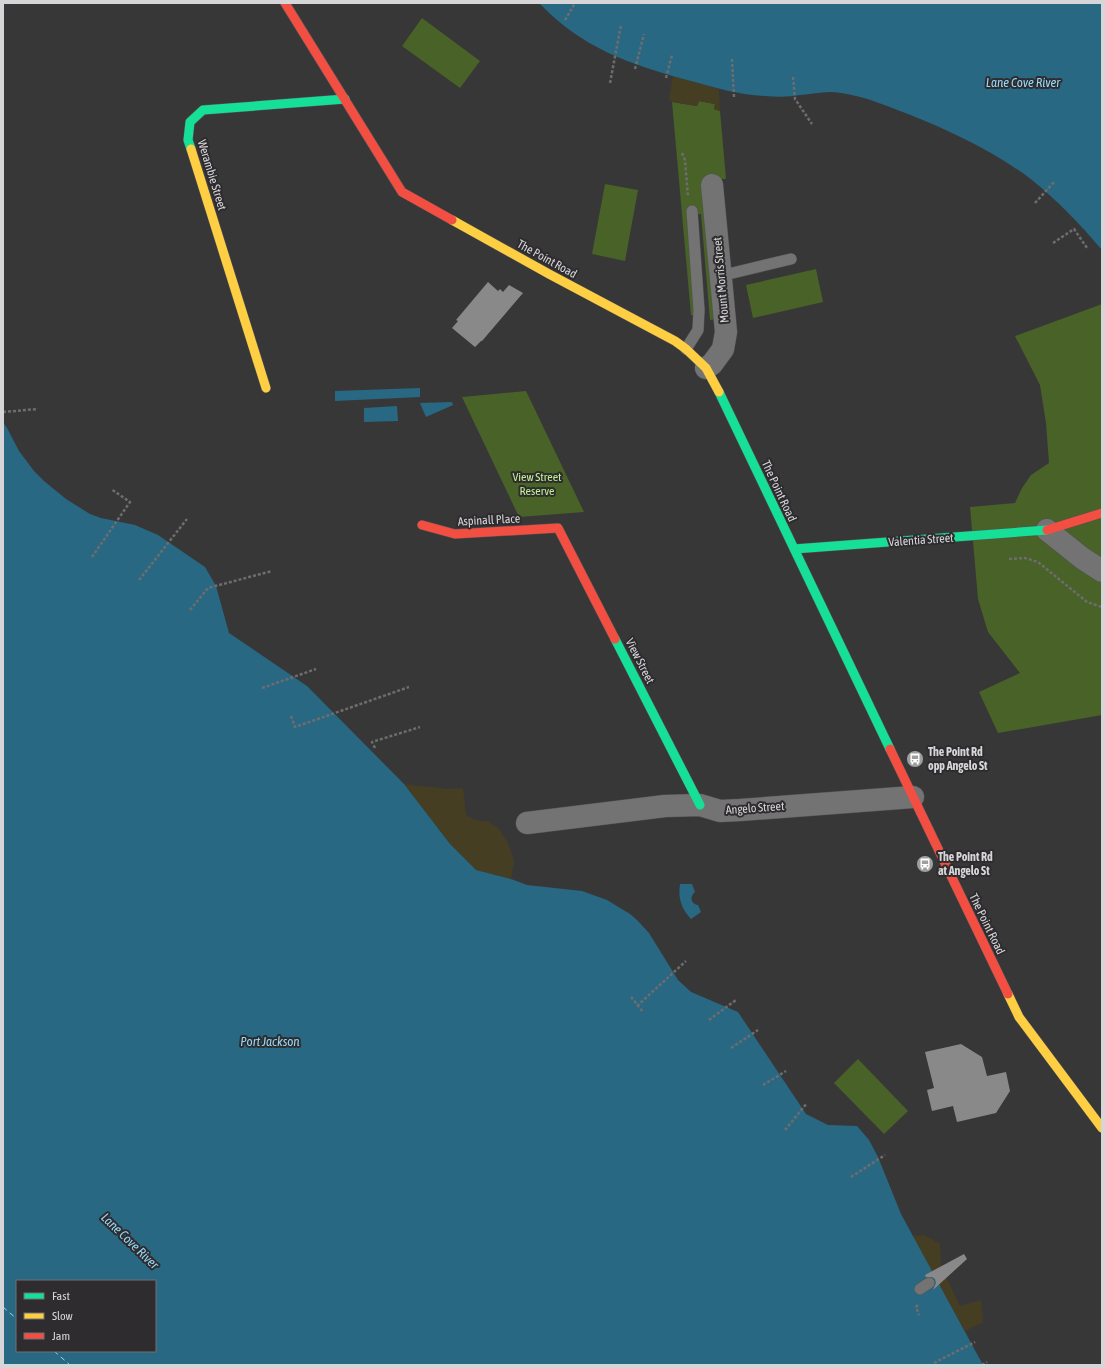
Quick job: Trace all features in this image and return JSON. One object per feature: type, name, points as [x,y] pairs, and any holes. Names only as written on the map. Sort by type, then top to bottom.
[{"type":"street","name":"The Point Road","points":[[285,3],[402,192],[549,274],[675,341],[706,368],[722,398],[1019,1017],[1102,1128]]},
{"type":"street","name":"Werambie Street","points":[[266,388],[188,140],[190,122],[203,110],[345,99]]},
{"type":"street","name":"Mount Morris Street","points":[[706,368],[712,364],[723,349],[726,332],[712,185]]},
{"type":"street","name":"Valentia Street","points":[[794,549],[1048,530],[1102,512]]},
{"type":"street","name":"Aspinall Place","points":[[422,525],[455,534],[558,528]]},
{"type":"street","name":"View Street","points":[[558,528],[700,805]]},
{"type":"street","points":[[1048,530],[1082,558],[1102,571]]},
{"type":"street","name":"Angelo Street","points":[[527,824],[665,806],[700,805],[720,810],[740,810],[913,797]]},
{"type":"lane","points":[[686,349],[698,330],[699,310],[692,210]]},
{"type":"lane","points":[[720,276],[790,260]]},
{"type":"path","points":[[565,20],[575,3]]},
{"type":"path","points":[[610,84],[621,25]]},
{"type":"path","points":[[635,69],[644,34]]},
{"type":"path","points":[[666,78],[672,55]]},
{"type":"path","points":[[732,59],[734,97]]},
{"type":"path","points":[[793,78],[795,98],[812,124]]},
{"type":"path","points":[[682,153],[685,160],[688,205],[692,210]]},
{"type":"path","points":[[1035,203],[1054,182]]},
{"type":"path","points":[[1053,243],[1074,229],[1087,248]]},
{"type":"path","points":[[3,412],[38,408]]},
{"type":"path","points":[[92,556],[130,502],[111,489]]},
{"type":"path","points":[[139,580],[187,518]]},
{"type":"path","points":[[1009,559],[1025,558],[1038,562],[1087,602],[1102,607]]},
{"type":"path","points":[[190,610],[208,588],[272,571]]},
{"type":"path","points":[[262,688],[316,669]]},
{"type":"path","points":[[291,716],[294,727],[409,687]]},
{"type":"path","points":[[375,748],[372,742],[420,727]]},
{"type":"path","points":[[637,1006],[686,961]]},
{"type":"path","points":[[630,997],[643,1012]]},
{"type":"path","points":[[709,1020],[736,1000]]},
{"type":"path","points":[[731,1048],[758,1030]]},
{"type":"path","points":[[764,1085],[786,1071]]},
{"type":"path","points":[[785,1130],[807,1103]]},
{"type":"path","points":[[851,1177],[885,1155]]},
{"type":"path","points":[[918,1305],[916,1307],[919,1315]]},
{"type":"path","points":[[934,1363],[975,1342]]},
{"type":"path","points":[[982,1365],[987,1362]]},
{"type":"green space","points":[[422,18],[480,61],[460,88],[402,46]]},
{"type":"green space","points":[[699,101],[715,104],[714,109],[720,111],[726,179],[719,179],[718,319],[710,320],[701,214],[688,215],[696,316],[691,315],[672,102],[697,106]]},
{"type":"green space","points":[[605,184],[638,190],[625,261],[592,254]]},
{"type":"green space","points":[[816,269],[823,302],[753,318],[746,285]]},
{"type":"green space","points":[[1102,304],[1102,715],[998,733],[979,692],[1020,673],[988,632],[978,599],[970,507],[1015,503],[1022,488],[1031,475],[1049,463],[1046,423],[1040,385],[1015,336]]},
{"type":"green space","name":"View Street Reserve","points":[[526,391],[584,512],[519,517],[462,397]]},
{"type":"green space","points":[[858,1059],[908,1111],[884,1134],[834,1083]]},
{"type":"sand","points":[[673,76],[719,89],[720,111],[714,109],[715,104],[699,101],[697,106],[672,102],[669,99]]},
{"type":"sand","points":[[404,784],[448,789],[463,788],[466,815],[475,820],[489,822],[499,829],[508,843],[514,861],[511,879],[476,870],[450,844]]},
{"type":"sand","points":[[924,1235],[940,1244],[941,1266],[960,1306],[981,1300],[983,1322],[965,1331],[912,1236]]},
{"type":"water","name":"Lane Cove River","points":[[539,3],[1102,3],[1102,250],[1051,196],[1032,180],[988,151],[940,128],[908,114],[850,94],[820,92],[774,97],[746,94],[706,85],[645,68],[589,43],[555,19]]},
{"type":"water","points":[[420,388],[420,397],[335,401],[335,391]]},
{"type":"water","points":[[452,402],[453,405],[426,417],[420,403]]},
{"type":"water","points":[[397,406],[398,421],[364,422],[364,408]]},
{"type":"water","name":"Port Jackson","points":[[3,422],[19,451],[34,471],[66,499],[90,514],[101,518],[135,525],[158,535],[205,567],[216,586],[229,633],[307,686],[404,784],[450,844],[476,870],[511,879],[527,885],[582,891],[607,900],[630,914],[649,933],[678,980],[691,992],[738,1012],[806,1114],[828,1125],[857,1126],[869,1140],[878,1157],[901,1214],[983,1365],[3,1365]]},
{"type":"water","points":[[680,884],[692,884],[695,892],[691,898],[692,902],[698,905],[701,912],[691,919],[681,903],[679,894]]},
{"type":"building","points":[[488,282],[498,291],[500,289],[503,292],[509,285],[523,293],[482,341],[475,347],[452,328],[458,321],[456,320]]},
{"type":"building","points":[[961,1044],[982,1057],[987,1076],[1006,1072],[1010,1091],[996,1113],[957,1122],[953,1106],[932,1111],[927,1090],[934,1088],[925,1052]]},
{"type":"building","points":[[964,1254],[967,1259],[933,1290],[936,1283],[935,1279],[932,1277],[926,1277],[925,1275]]},
{"type":"ferry route","points":[[3,1307],[16,1318]]},
{"type":"ferry route","points":[[55,1352],[70,1365]]},
{"type":"traffic: fast","points":[[191,149],[188,140],[190,122],[203,110],[345,99]]},
{"type":"traffic: fast","points":[[719,392],[890,749]]},
{"type":"traffic: fast","points":[[794,549],[1047,530]]},
{"type":"traffic: fast","points":[[615,639],[700,805]]},
{"type":"traffic: slow","points":[[191,149],[266,388]]},
{"type":"traffic: slow","points":[[452,220],[549,274],[675,341],[706,368],[719,392]]},
{"type":"traffic: slow","points":[[1008,994],[1019,1017],[1102,1128]]},
{"type":"traffic: jam","points":[[285,3],[402,192],[452,220]]},
{"type":"traffic: jam","points":[[1047,530],[1102,513]]},
{"type":"traffic: jam","points":[[422,525],[455,534],[558,528],[615,639]]},
{"type":"traffic: jam","points":[[890,749],[1008,994]]},
{"type":"place","name":"The Point Rd opp Angelo St","points":[[915,759]]},
{"type":"place","name":"The Point Rd at Angelo St","points":[[925,864]]}]
